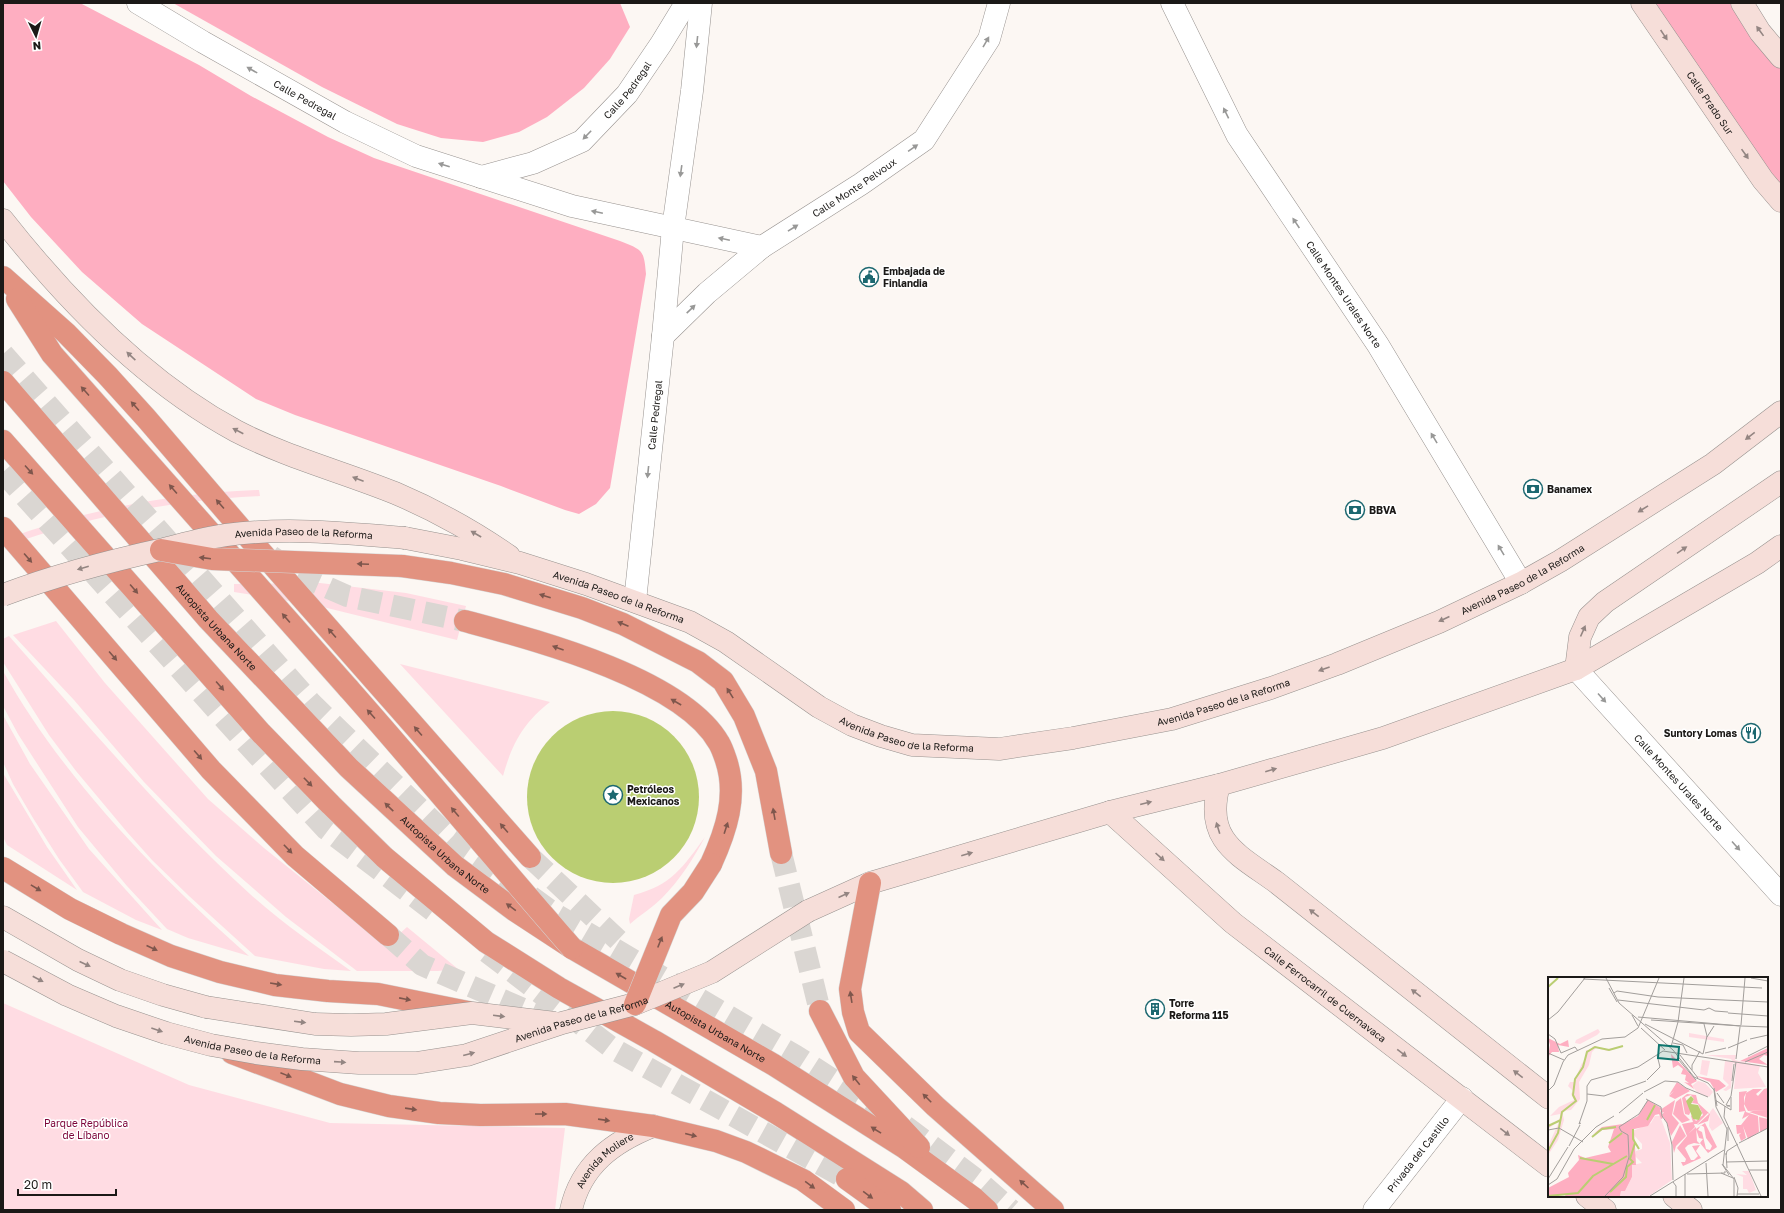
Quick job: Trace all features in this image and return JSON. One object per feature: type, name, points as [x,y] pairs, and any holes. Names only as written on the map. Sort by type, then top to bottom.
[{"type":"highway","points":[[3,277],[52,354],[413,761],[495,860],[572,948]]},
{"type":"highway","points":[[3,277],[66,333],[127,396],[255,545],[530,858]]},
{"type":"highway","name":"Autopista Urbana Norte","points":[[3,382],[208,619],[349,768],[455,866],[514,910],[572,948],[774,1065],[905,1148],[950,1180],[987,1210]]},
{"type":"highway","points":[[3,441],[261,733],[331,806],[384,857],[486,942],[558,988],[654,1041],[776,1113],[901,1192],[922,1210]]},
{"type":"highway","points":[[3,528],[211,770],[295,856],[388,935]]},
{"type":"highway","points":[[161,550],[193,557],[212,559],[402,566],[451,573],[504,584],[582,608],[623,624],[698,662],[723,681],[744,716],[766,771],[781,853]]},
{"type":"highway","points":[[465,621],[537,640],[632,676],[688,708],[720,743],[729,771],[732,798],[727,824],[711,864],[693,892],[671,915],[635,1004]]},
{"type":"highway","points":[[3,868],[70,909],[121,934],[171,956],[220,972],[274,985],[328,991],[378,994],[472,1013]]},
{"type":"highway","points":[[870,883],[850,989],[853,1012],[859,1032],[935,1106],[1053,1210]]},
{"type":"highway","points":[[820,1011],[854,1077],[950,1180]]},
{"type":"highway","points":[[211,1045],[340,1094],[389,1106],[439,1113],[480,1115],[565,1114],[653,1126],[716,1141],[746,1152],[803,1180],[844,1210]]},
{"type":"highway","points":[[847,1179],[890,1210]]},
{"type":"main road","name":"Calle Prado Sur","points":[[1642,3],[1758,174],[1781,201]]},
{"type":"main road","points":[[1742,3],[1760,32],[1781,57]]},
{"type":"main road","points":[[3,220],[54,280],[93,321],[141,365],[205,412],[236,431],[272,447],[395,493],[440,513],[481,536],[520,563]]},
{"type":"main road","name":"Avenida Paseo de la Reforma","points":[[3,594],[41,580],[95,565],[225,535],[274,532],[347,533],[405,538],[462,549],[520,563],[635,601],[690,622],[726,642],[819,708],[852,725],[881,736],[912,745],[999,749],[1072,738],[1172,719],[1337,664],[1439,622],[1521,583],[1560,561],[1713,464],[1781,412]]},
{"type":"main road","points":[[1576,669],[1580,637],[1589,617],[1605,602],[1781,482]]},
{"type":"main road","name":"Avenida Paseo de la Reforma","points":[[3,961],[67,995],[116,1016],[166,1033],[211,1045],[256,1054],[359,1064],[416,1063],[467,1055],[562,1023],[635,1004],[712,972],[808,911],[870,883],[1110,812],[1219,785],[1383,738],[1576,669],[1757,564],[1781,546]]},
{"type":"main road","points":[[1219,785],[1215,800],[1214,815],[1220,835],[1231,849],[1276,882],[1548,1097]]},
{"type":"main road","name":"Calle Ferrocarril de Cuernavaca","points":[[1110,812],[1233,923],[1548,1165]]},
{"type":"main road","points":[[3,916],[78,960],[120,980],[163,995],[206,1007],[315,1024],[386,1024],[472,1013],[562,1023]]},
{"type":"main road","name":"Avenida Moliere","points":[[571,1210],[580,1185],[602,1156],[630,1135],[653,1126]]},
{"type":"main road","points":[[1588,1197],[1605,1210]]},
{"type":"street","name":"Calle Pedregal","points":[[138,3],[203,42],[345,122],[416,156],[572,206],[762,247]]},
{"type":"street","name":"Calle Pedregal","points":[[481,177],[533,163],[582,140],[628,94],[686,3]]},
{"type":"street","name":"Calle Pedregal","points":[[635,601],[673,228],[692,91],[701,3]]},
{"type":"street","name":"Calle Monte Pelvoux","points":[[663,336],[707,294],[762,247],[861,184],[924,140],[989,39],[999,3]]},
{"type":"street","name":"Calle Montes Urales Norte","points":[[1172,3],[1237,135],[1378,345],[1521,583]]},
{"type":"street","name":"Calle Montes Urales Norte","points":[[1576,669],[1781,895]]},
{"type":"street","name":"Privada del Castillo","points":[[1374,1210],[1462,1098]]},
{"type":"green space","points":[[259,490],[260,496],[194,501],[98,519],[34,536],[3,547],[3,540],[34,529],[97,512],[161,499]]},
{"type":"green space","points":[[320,583],[406,593],[466,606],[457,640],[319,606],[234,592],[234,584]]},
{"type":"green space","points":[[56,621],[105,683],[208,799],[264,848],[386,946],[407,927],[458,969],[438,971],[357,971],[286,917],[216,856],[144,782],[74,700],[13,635]]},
{"type":"green space","points":[[9,636],[156,801],[218,864],[274,915],[351,971],[324,969],[255,956],[152,860],[76,771],[49,735],[3,662],[3,639]]},
{"type":"green space","points":[[400,664],[550,702],[533,718],[520,735],[510,754],[503,776]]},
{"type":"green space","points":[[3,671],[27,710],[54,749],[83,787],[114,823],[180,893],[249,956],[188,938],[167,929],[127,886],[78,827],[18,734],[3,706]]},
{"type":"green space","points":[[3,715],[30,764],[89,849],[162,930],[136,920],[83,892],[59,859],[33,818],[13,784],[3,762]]},
{"type":"green space","points":[[3,773],[47,847],[77,890],[7,845],[3,837]]},
{"type":"green space","points":[[705,837],[686,869],[669,891],[630,924],[629,919],[634,895],[658,886],[676,874]]},
{"type":"green space","name":"Parque República de Líbano","points":[[3,1003],[189,1085],[330,1123],[565,1128],[555,1210],[3,1210]]},
{"type":"shaded area","points":[[3,3],[80,3],[199,65],[251,96],[328,137],[374,158],[620,241],[637,249],[643,255],[646,274],[610,488],[596,504],[579,514],[565,510],[501,486],[295,415],[256,399],[142,324],[82,272],[31,217],[3,181]]},
{"type":"shaded area","points":[[173,3],[620,3],[630,27],[610,59],[584,88],[547,117],[519,132],[483,142],[441,138],[397,124],[322,87]]},
{"type":"shaded area","points":[[1641,3],[1744,3],[1781,56],[1781,199]]},
{"type":"shaded area","points":[[605,711],[621,711],[638,714],[654,721],[668,730],[680,742],[689,756],[696,772],[699,797],[698,814],[693,830],[680,852],[668,864],[654,873],[638,880],[621,883],[605,883],[588,880],[572,873],[558,864],[546,852],[537,838],[530,822],[527,805],[527,789],[530,772],[537,756],[546,742],[558,730],[572,721],[588,714]]},
{"type":"tunnel","points":[[3,354],[311,703],[451,839],[555,914],[796,1056],[877,1108]]},
{"type":"tunnel","points":[[3,472],[249,746],[326,829],[436,913]]},
{"type":"tunnel","points":[[271,556],[297,574],[347,596],[465,621]]},
{"type":"tunnel","points":[[781,853],[820,1011]]},
{"type":"tunnel","points":[[530,857],[621,943]]},
{"type":"tunnel","points":[[388,935],[422,965],[546,1019]]},
{"type":"tunnel","points":[[487,952],[612,1048],[847,1179]]},
{"type":"tunnel","points":[[905,1126],[977,1180],[1011,1210]]},
{"type":"place","name":"Embajada de Finlandia","points":[[869,277]]},
{"type":"place","name":"Banamex","points":[[1533,489]]},
{"type":"place","name":"BBVA","points":[[1355,510]]},
{"type":"place","name":"Suntory Lomas","points":[[1751,733]]},
{"type":"place","name":"Petróleos Mexicanos","points":[[613,795]]},
{"type":"place","name":"Torre Reforma 115","points":[[1155,1009]]}]
